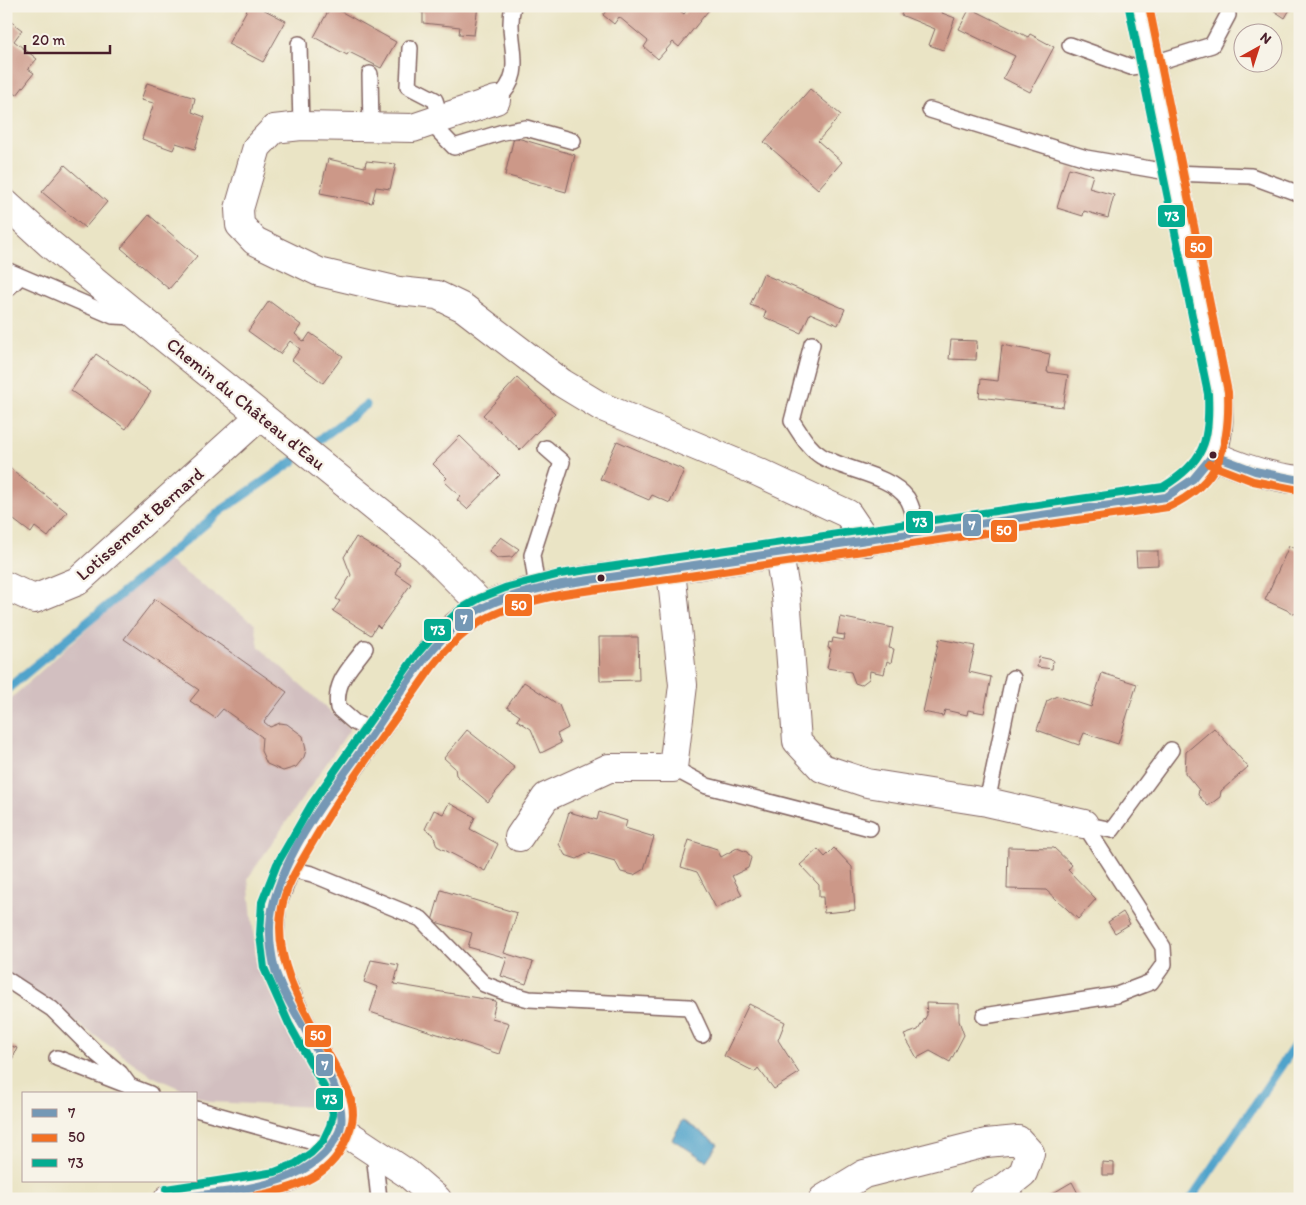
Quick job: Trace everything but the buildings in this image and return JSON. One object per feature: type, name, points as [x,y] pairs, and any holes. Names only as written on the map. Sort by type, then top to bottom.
[{"type":"street","points":[[168,1199],[278,1182],[300,1173],[318,1161],[336,1138],[343,1114],[338,1092],[298,1019],[274,967],[270,935],[272,904],[286,868],[319,811],[438,643],[469,616],[484,607],[538,589],[1166,497],[1188,485],[1202,473],[1213,455],[1220,425],[1218,393],[1139,6]]},
{"type":"street","points":[[496,100],[413,128],[301,126],[274,129],[258,148],[239,209],[240,225],[255,241],[319,272],[399,291],[437,295],[464,308],[562,382],[600,406],[758,472],[848,514],[867,542]]},
{"type":"street","name":"Chemin du Château d'Eau","points":[[6,204],[50,244],[140,318],[425,548],[484,607]]},
{"type":"street","name":"Lotissement Bernard","points":[[6,586],[34,598],[78,581],[260,416]]},
{"type":"street","points":[[1213,455],[1234,465],[1274,477],[1300,480]]},
{"type":"street","points":[[779,554],[786,605],[797,741],[822,768],[867,783],[987,802],[1084,824]]},
{"type":"street","points":[[519,837],[546,797],[609,768],[673,768],[683,685],[671,570]]},
{"type":"street","points":[[336,1138],[374,1153],[408,1174],[438,1199]]},
{"type":"street","points":[[823,1199],[864,1174],[986,1143],[1018,1140],[1030,1153],[1023,1173],[1003,1189],[982,1199]]},
{"type":"lane","points":[[496,100],[506,92],[513,80],[515,55],[509,20],[512,6]]},
{"type":"lane","points":[[1070,45],[1130,67],[1151,64],[1212,45],[1228,15]]},
{"type":"lane","points":[[300,44],[301,126]]},
{"type":"lane","points":[[410,48],[408,86],[434,100],[436,121],[454,147],[503,132],[526,128],[574,141]]},
{"type":"lane","points":[[370,74],[371,128]]},
{"type":"lane","points":[[930,110],[1086,158],[1173,173],[1251,176],[1300,194]]},
{"type":"lane","points":[[6,270],[20,278],[113,316],[140,318]]},
{"type":"lane","points":[[6,290],[20,278]]},
{"type":"lane","points":[[812,344],[792,421],[808,446],[822,457],[866,474],[897,489],[908,499],[919,534]]},
{"type":"lane","points":[[538,589],[532,555],[562,462],[546,448]]},
{"type":"lane","points":[[365,648],[339,684],[336,693],[338,708],[354,722],[374,732]]},
{"type":"lane","points":[[987,802],[1013,678]]},
{"type":"lane","points":[[1084,824],[1112,830],[1171,750]]},
{"type":"lane","points":[[673,768],[707,786],[870,828]]},
{"type":"lane","points":[[984,1016],[1117,995],[1151,982],[1164,964],[1163,946],[1084,824]]},
{"type":"lane","points":[[286,868],[312,874],[421,919],[484,984],[529,999],[689,1008],[702,1035]]},
{"type":"lane","points":[[6,979],[52,1009],[97,1054],[120,1073],[131,1088]]},
{"type":"lane","points":[[56,1058],[107,1076],[144,1092]]},
{"type":"lane","points":[[198,1109],[336,1138]]},
{"type":"lane","points":[[374,1153],[379,1199]]},
{"type":"shaded area","points":[[165,558],[255,624],[259,647],[350,729],[248,878],[257,968],[307,1058],[316,1107],[210,1102],[198,1097],[198,1092],[188,1092],[152,1076],[6,973],[6,703]]},
{"type":"water","points":[[683,1120],[718,1144],[706,1161],[672,1139]]},
{"type":"waterway","points":[[315,443],[366,405]]},
{"type":"waterway","points":[[6,690],[222,510],[295,460]]},
{"type":"waterway","points":[[1191,1199],[1300,1038]]},
{"type":"transit line","name":"50","points":[[235,1199],[266,1194],[310,1179],[334,1160],[343,1146],[352,1122],[351,1100],[343,1080],[303,1007],[286,968],[280,928],[284,899],[294,875],[339,799],[432,667],[446,650],[475,625],[523,604],[564,594],[1168,507],[1186,497],[1211,474],[1219,460],[1224,445],[1227,429],[1228,392],[1149,6]]},
{"type":"transit line","name":"73","points":[[166,1189],[275,1172],[295,1164],[311,1153],[323,1141],[333,1114],[329,1096],[289,1024],[264,968],[260,935],[262,902],[277,864],[311,805],[416,655],[437,631],[461,609],[480,598],[505,588],[560,574],[1163,487],[1188,469],[1202,449],[1205,438],[1208,425],[1208,394],[1129,8]]},
{"type":"transit line","name":"7","points":[[1213,455],[1255,471],[1300,480]]},
{"type":"transit line","name":"7","points":[[170,1199],[241,1189],[288,1177],[309,1166],[326,1151],[339,1132],[341,1115],[337,1095],[329,1073],[280,984],[274,966],[270,935],[274,902],[293,853],[324,803],[413,674],[451,630],[466,618],[500,600],[562,584],[1166,497],[1193,479],[1213,455]]},
{"type":"transit line","name":"50","points":[[1209,464],[1253,481],[1299,490]]}]
